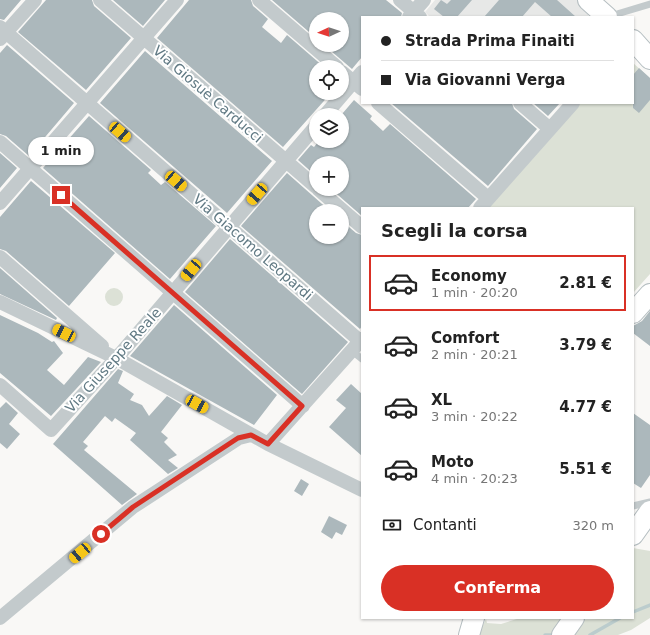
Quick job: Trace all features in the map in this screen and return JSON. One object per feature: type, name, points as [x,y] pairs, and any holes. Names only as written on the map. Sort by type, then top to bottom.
[{"type":"main road","points":[[588,0],[614,16]]},
{"type":"main road","points":[[602,0],[614,16]]},
{"type":"main road","points":[[634,31],[650,48]]},
{"type":"main road","points":[[634,41],[650,59]]},
{"type":"main road","points":[[634,311],[650,294]]},
{"type":"main road","points":[[634,534],[650,511]]},
{"type":"main road","points":[[468,635],[474,619]]},
{"type":"street","points":[[2,33],[35,0]]},
{"type":"street","name":"Via Giosuè Carducci","points":[[100,0],[309,181]]},
{"type":"street","points":[[0,203],[177,0]]},
{"type":"street","points":[[259,0],[329,60]]},
{"type":"street","points":[[400,0],[414,15],[424,0]]},
{"type":"street","name":"Via Giacomo Leopardi","points":[[2,33],[87,103],[229,226],[359,348]]},
{"type":"street","points":[[634,54],[650,67]]},
{"type":"street","points":[[332,108],[359,81],[349,76]]},
{"type":"street","points":[[379,104],[484,203],[572,104]]},
{"type":"street","points":[[521,104],[550,129]]},
{"type":"street","name":"Via Giuseppe Reale","points":[[0,385],[51,430],[116,358],[309,134]]},
{"type":"street","points":[[0,142],[302,406]]},
{"type":"street","name":"Via Giosuè Carducci","points":[[326,196],[361,226]]},
{"type":"street","points":[[0,257],[116,358]]},
{"type":"street","points":[[0,302],[116,358],[251,435],[361,490]]},
{"type":"street","points":[[268,444],[302,406],[359,348]]},
{"type":"street","points":[[0,618],[133,507],[238,438],[251,435]]},
{"type":"lane","points":[[614,16],[650,4]]},
{"type":"lane","points":[[634,506],[650,502]]},
{"type":"shaded area","points":[[435,0],[577,0],[591,12],[588,16],[429,16],[425,12]]},
{"type":"shaded area","points":[[634,64],[650,78],[650,274],[634,292],[634,207],[488,207],[579,104],[634,104]]},
{"type":"shaded area","points":[[114,288],[120,291],[123,297],[120,303],[114,306],[108,303],[105,297],[108,291]]},
{"type":"shaded area","points":[[634,548],[650,551],[650,618],[631,630],[618,635],[478,635],[486,619],[487,623],[501,624],[517,619],[634,619]]},
{"type":"building","points":[[0,0],[21,0],[4,20],[0,19]]},
{"type":"building","points":[[46,0],[92,0],[94,6],[131,38],[86,90],[18,32]]},
{"type":"building","points":[[113,0],[165,0],[143,26]]},
{"type":"building","points":[[189,0],[251,0],[253,6],[268,19],[262,27],[281,43],[287,35],[316,60],[309,60],[309,100],[325,100],[318,108],[309,108],[309,118],[283,147],[157,38]]},
{"type":"building","points":[[272,0],[386,0],[402,13],[401,16],[361,16],[361,58],[352,69],[349,66],[349,60],[342,60],[332,52],[349,52],[349,12],[309,12],[309,32]]},
{"type":"building","points":[[441,0],[447,4],[451,0],[472,0],[458,16],[443,16],[434,9]]},
{"type":"building","points":[[499,0],[557,0],[575,16],[551,16],[535,2],[523,16],[485,16]]},
{"type":"building","points":[[7,45],[74,103],[29,156],[6,136],[0,134],[0,53]]},
{"type":"building","points":[[145,51],[272,161],[227,213],[100,103]]},
{"type":"building","points":[[639,68],[650,78],[650,100],[639,113],[633,108],[634,74]]},
{"type":"building","points":[[354,100],[372,116],[370,119],[383,131],[390,124],[476,199],[469,207],[361,207],[361,215],[339,196],[349,196],[349,156],[309,156],[309,170],[298,160],[309,147],[349,148],[349,108],[347,108]]},
{"type":"building","points":[[392,104],[512,104],[514,109],[537,129],[488,186]]},
{"type":"building","points":[[534,104],[559,104],[548,116]]},
{"type":"building","points":[[89,116],[151,170],[148,173],[161,185],[165,182],[216,226],[170,279],[43,168]]},
{"type":"building","points":[[0,153],[17,168],[0,188]]},
{"type":"building","points":[[287,173],[309,192],[309,196],[313,196],[322,204],[309,204],[309,244],[349,244],[349,227],[356,233],[361,235],[360,329],[241,226]]},
{"type":"building","points":[[31,181],[115,253],[69,306],[6,251],[0,249],[0,217]]},
{"type":"building","points":[[230,239],[348,342],[302,394],[185,292]]},
{"type":"building","points":[[0,268],[57,318],[56,320],[0,294]]},
{"type":"building","points":[[174,305],[277,395],[254,425],[130,356]]},
{"type":"building","points":[[650,311],[650,346],[634,334],[634,325],[642,321]]},
{"type":"building","points":[[0,315],[38,333],[52,342],[54,341],[63,353],[47,370],[64,385],[88,357],[101,362],[51,416],[0,373]]},
{"type":"building","points":[[118,369],[123,371],[118,383],[134,394],[130,400],[142,405],[149,416],[167,396],[182,405],[161,432],[168,438],[164,442],[177,455],[168,460],[178,468],[168,474],[130,440],[136,433],[115,418],[112,422],[105,416],[83,442],[88,446],[84,450],[137,494],[122,505],[53,444]]},
{"type":"building","points":[[351,384],[361,393],[361,455],[329,427],[346,408],[336,400]]},
{"type":"building","points":[[6,402],[18,413],[9,424],[20,434],[7,449],[0,443],[0,408]]},
{"type":"building","points":[[634,414],[650,425],[650,475],[641,488],[634,484]]},
{"type":"building","points":[[301,479],[309,484],[302,496],[294,491]]},
{"type":"building","points":[[329,516],[347,525],[342,535],[336,532],[332,539],[321,532]]},
{"type":"waterway","points":[[634,612],[650,605]]},
{"type":"waterway","points":[[590,635],[618,619]]},
{"type":"waterway","points":[[545,635],[554,635]]},
{"type":"route","points":[[61,195],[302,406],[268,444],[251,435],[238,438],[133,507],[101,534]]}]
